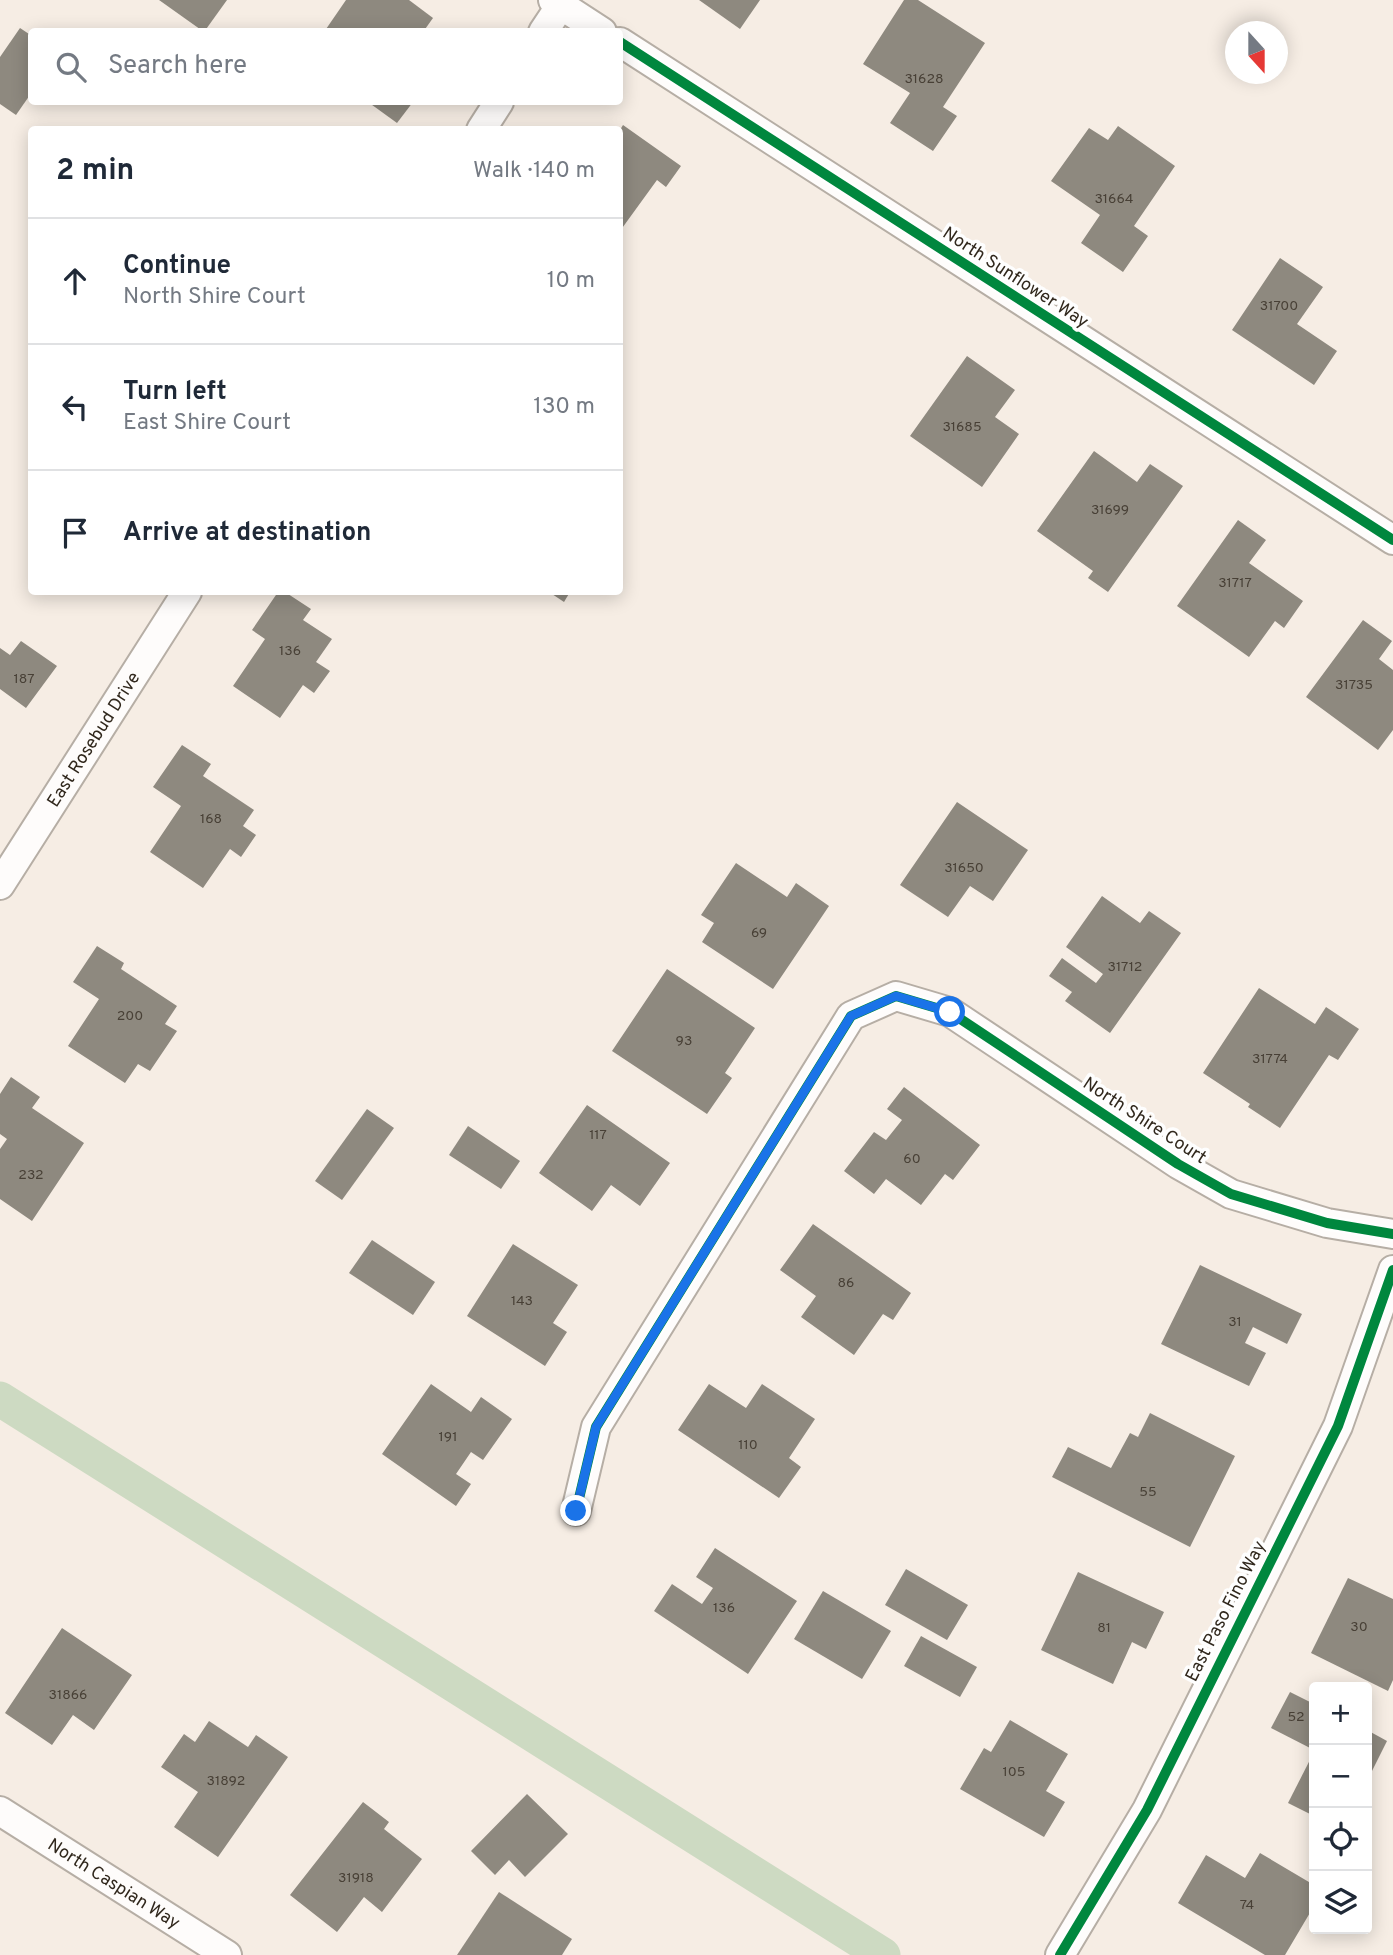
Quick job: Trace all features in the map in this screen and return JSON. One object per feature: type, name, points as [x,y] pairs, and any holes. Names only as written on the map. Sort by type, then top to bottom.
[{"type":"street","points":[[545,28],[557,2],[597,28]]},
{"type":"street","name":"North Sunflower Way","points":[[623,45],[1393,540]]},
{"type":"street","points":[[484,126],[497,105]]},
{"type":"street","name":"East Rosebud Drive","points":[[0,885],[185,595]]},
{"type":"street","name":"North Shire Court","points":[[576,1511],[596,1427],[851,1016],[896,996],[950,1012],[1178,1164],[1231,1194],[1328,1223],[1393,1234]]},
{"type":"street","name":"East Paso Fino Way","points":[[1060,1955],[1147,1810],[1338,1426],[1393,1270]]},
{"type":"street","name":"North Caspian Way","points":[[0,1811],[227,1955]]},
{"type":"building","points":[[159,0],[227,0],[207,28],[198,28]]},
{"type":"building","points":[[346,0],[409,0],[433,18],[426,28],[327,28]]},
{"type":"building","points":[[699,0],[760,0],[740,29]]},
{"type":"building","points":[[904,0],[918,0],[985,43],[943,107],[957,116],[933,151],[890,123],[910,93],[863,64]]},
{"type":"building","points":[[20,28],[28,33],[28,98],[16,115],[0,104],[0,57]]},
{"type":"building","points":[[372,105],[411,105],[397,123]]},
{"type":"building","points":[[623,125],[681,166],[666,187],[657,180],[623,227],[623,126]]},
{"type":"building","points":[[1118,126],[1175,166],[1134,226],[1148,236],[1123,272],[1081,243],[1100,215],[1051,181],[1089,128],[1108,140]]},
{"type":"building","points":[[1280,258],[1323,287],[1297,324],[1337,351],[1314,385],[1232,330]]},
{"type":"building","points":[[967,356],[1015,390],[995,417],[1019,434],[982,487],[910,436]]},
{"type":"building","points":[[1094,451],[1137,482],[1150,464],[1183,486],[1108,592],[1088,578],[1093,571],[1037,531]]},
{"type":"building","points":[[1238,520],[1266,540],[1249,563],[1303,601],[1284,628],[1275,621],[1249,657],[1177,606]]},
{"type":"building","points":[[276,595],[290,595],[311,609],[303,620],[332,639],[316,662],[330,671],[314,693],[303,685],[280,718],[233,686],[265,639],[252,630]]},
{"type":"building","points":[[554,595],[568,595],[564,602]]},
{"type":"building","points":[[1363,620],[1392,641],[1379,659],[1393,670],[1393,730],[1378,750],[1306,697]]},
{"type":"building","points":[[21,641],[57,666],[26,708],[0,689],[0,648],[10,655]]},
{"type":"building","points":[[182,745],[211,764],[203,776],[254,810],[243,826],[256,835],[241,857],[230,849],[203,888],[150,852],[181,806],[153,787]]},
{"type":"building","points":[[957,802],[1028,850],[993,901],[970,886],[948,917],[900,885]]},
{"type":"building","points":[[736,863],[787,897],[796,883],[829,906],[773,989],[702,942],[714,923],[701,915]]},
{"type":"building","points":[[1102,896],[1140,923],[1149,911],[1181,933],[1110,1033],[1065,1001],[1072,992],[1049,976],[1062,958],[1096,983],[1103,974],[1066,947]]},
{"type":"building","points":[[97,946],[124,963],[121,969],[177,1006],[165,1024],[177,1031],[150,1071],[138,1064],[125,1083],[68,1046],[99,999],[73,982]]},
{"type":"building","points":[[667,969],[755,1028],[725,1073],[732,1078],[707,1114],[612,1051]]},
{"type":"building","points":[[1259,988],[1315,1024],[1326,1007],[1359,1029],[1338,1060],[1329,1055],[1280,1128],[1203,1073]]},
{"type":"building","points":[[11,1077],[40,1097],[32,1108],[84,1143],[32,1221],[0,1199],[0,1149],[7,1139],[0,1134],[0,1094]]},
{"type":"building","points":[[904,1087],[980,1145],[953,1180],[945,1174],[921,1205],[886,1179],[874,1194],[844,1171],[874,1132],[886,1140],[902,1120],[887,1109]]},
{"type":"building","points":[[587,1105],[670,1163],[640,1206],[611,1185],[592,1211],[539,1173]]},
{"type":"building","points":[[367,1109],[394,1128],[342,1200],[315,1181]]},
{"type":"building","points":[[468,1126],[520,1161],[501,1189],[449,1155]]},
{"type":"building","points":[[813,1224],[911,1293],[893,1320],[883,1314],[854,1355],[801,1317],[816,1296],[780,1270]]},
{"type":"building","points":[[372,1240],[435,1282],[413,1315],[349,1273]]},
{"type":"building","points":[[513,1244],[578,1285],[553,1323],[567,1332],[545,1366],[467,1316]]},
{"type":"building","points":[[1200,1265],[1302,1314],[1287,1344],[1253,1327],[1245,1343],[1266,1353],[1249,1386],[1161,1344]]},
{"type":"building","points":[[431,1384],[471,1412],[481,1397],[512,1419],[483,1460],[471,1452],[456,1474],[471,1484],[456,1506],[382,1454]]},
{"type":"building","points":[[709,1384],[746,1408],[762,1384],[815,1419],[789,1458],[801,1467],[779,1498],[678,1430]]},
{"type":"building","points":[[1150,1413],[1235,1456],[1190,1547],[1052,1477],[1068,1447],[1111,1468],[1130,1433],[1138,1437]]},
{"type":"building","points":[[715,1548],[797,1601],[748,1674],[654,1611],[672,1584],[702,1604],[713,1588],[696,1577]]},
{"type":"building","points":[[906,1569],[968,1605],[947,1640],[885,1605]]},
{"type":"building","points":[[1078,1572],[1164,1612],[1146,1649],[1132,1642],[1113,1684],[1041,1650]]},
{"type":"building","points":[[1348,1578],[1393,1599],[1393,1680],[1388,1691],[1311,1653]]},
{"type":"building","points":[[823,1591],[891,1631],[862,1679],[794,1639]]},
{"type":"building","points":[[62,1628],[132,1675],[94,1730],[73,1715],[52,1745],[5,1713]]},
{"type":"building","points":[[921,1636],[977,1667],[960,1697],[904,1666]]},
{"type":"building","points":[[1290,1692],[1309,1702],[1309,1747],[1271,1728]]},
{"type":"building","points":[[1010,1720],[1068,1754],[1046,1791],[1065,1802],[1044,1837],[960,1789],[984,1748],[991,1752]]},
{"type":"building","points":[[209,1721],[248,1747],[256,1735],[288,1757],[218,1857],[174,1827],[198,1792],[161,1767],[184,1734],[195,1742]]},
{"type":"building","points":[[1372,1733],[1387,1741],[1372,1771]]},
{"type":"building","points":[[1309,1762],[1309,1814],[1288,1803]]},
{"type":"building","points":[[527,1794],[568,1834],[525,1877],[509,1860],[495,1875],[471,1851]]},
{"type":"building","points":[[363,1802],[389,1822],[384,1829],[422,1859],[382,1912],[364,1897],[337,1932],[290,1895]]},
{"type":"building","points":[[1260,1853],[1309,1882],[1309,1914],[1285,1955],[1265,1955],[1178,1903],[1206,1855],[1245,1878]]},
{"type":"building","points":[[499,1892],[572,1939],[562,1955],[457,1955]]},
{"type":"waterway","points":[[0,1399],[883,1955]]},
{"type":"cycle path","points":[[623,44],[1393,540]]},
{"type":"cycle path","points":[[576,1511],[596,1427],[851,1016],[896,996],[950,1012],[1178,1164],[1231,1194],[1327,1223],[1393,1234]]},
{"type":"cycle path","points":[[1060,1955],[1147,1810],[1338,1426],[1393,1270]]},
{"type":"route","points":[[576,1511],[596,1427],[851,1016],[896,996],[950,1012]]}]
